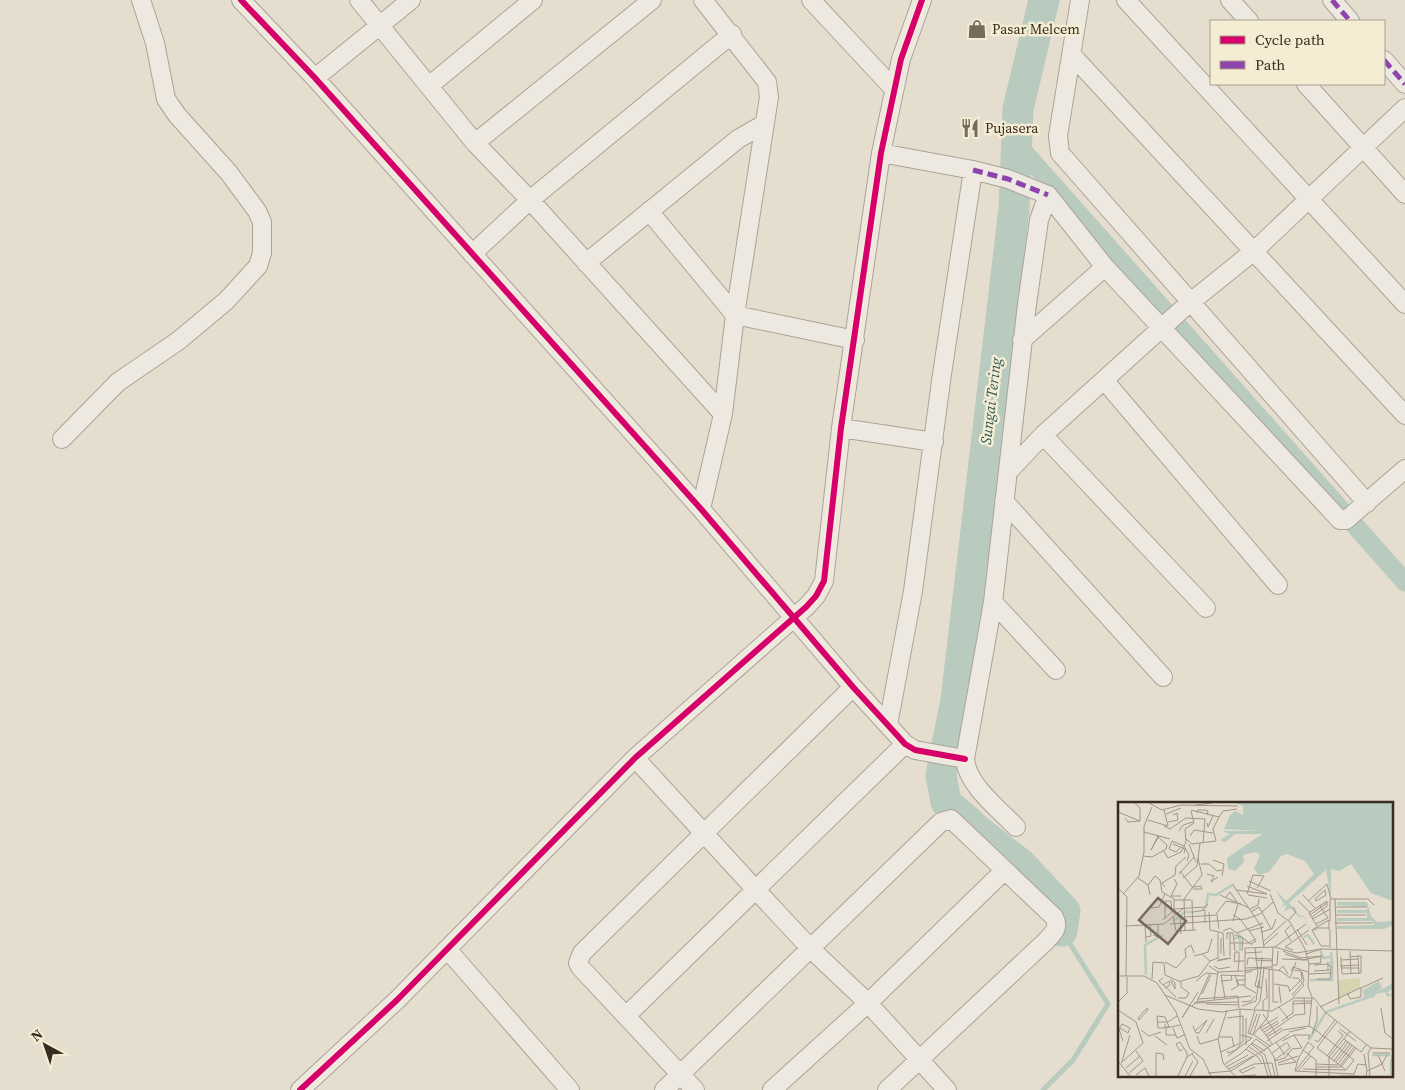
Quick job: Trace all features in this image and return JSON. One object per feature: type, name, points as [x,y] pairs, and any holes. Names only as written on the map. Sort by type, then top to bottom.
[{"type":"street","points":[[62,439],[118,382],[178,341],[226,302],[258,266],[262,253],[262,222],[256,211],[229,173],[177,115],[166,98],[155,43],[142,0]]},
{"type":"street","points":[[242,0],[315,78],[701,508],[795,616],[853,687],[888,725],[910,747],[963,758]]},
{"type":"street","points":[[359,0],[475,143],[530,200],[723,414]]},
{"type":"street","points":[[315,78],[411,0]]},
{"type":"street","points":[[429,86],[533,0]]},
{"type":"street","points":[[475,143],[652,0]]},
{"type":"street","points":[[701,508],[723,414],[735,315],[769,97],[767,82],[732,34],[703,0]]},
{"type":"street","points":[[811,0],[893,88]]},
{"type":"street","points":[[1080,0],[1058,136],[1060,153],[1188,304],[1364,505]]},
{"type":"street","points":[[1126,0],[1405,304]]},
{"type":"street","points":[[1230,0],[1248,20]]},
{"type":"street","points":[[1332,0],[1349,20]]},
{"type":"street","points":[[309,1087],[635,758],[812,601],[824,581],[841,428],[881,153],[893,88],[909,32],[921,1]]},
{"type":"street","points":[[472,254],[530,200],[732,34]]},
{"type":"street","points":[[1071,54],[1405,415]]},
{"type":"street","points":[[1385,61],[1405,84]]},
{"type":"street","points":[[1307,85],[1363,146],[1374,162],[1405,194]]},
{"type":"street","points":[[1008,472],[1044,435],[1163,326],[1254,251],[1405,108]]},
{"type":"street","points":[[586,263],[738,139],[764,124]]},
{"type":"street","points":[[881,153],[973,170],[1008,179],[1044,193],[1105,267],[1163,326],[1336,518],[1341,521],[1346,520],[1405,469]]},
{"type":"street","points":[[888,725],[913,591],[942,374],[973,170]]},
{"type":"street","points":[[1016,827],[974,782],[965,766],[963,758],[994,602],[1022,340],[1044,193]]},
{"type":"street","points":[[650,211],[735,315],[855,340]]},
{"type":"street","points":[[1022,340],[1105,267]]},
{"type":"street","points":[[1104,380],[1278,585]]},
{"type":"street","points":[[841,428],[934,442]]},
{"type":"street","points":[[1044,435],[1206,608]]},
{"type":"street","points":[[1004,501],[1163,677]]},
{"type":"street","points":[[994,602],[1056,670]]},
{"type":"street","points":[[695,1090],[627,1015],[581,968],[578,962],[582,953],[853,687]]},
{"type":"street","points":[[627,1015],[756,890],[910,747]]},
{"type":"street","points":[[635,758],[811,949],[868,1003],[947,1090]]},
{"type":"street","points":[[664,1090],[679,1073],[946,820],[956,822],[1054,917],[1057,925],[1055,931],[887,1090]]},
{"type":"street","points":[[772,1090],[868,1003],[1004,870]]},
{"type":"street","points":[[447,949],[570,1090]]},
{"type":"waterway","name":"Sungai Tering","points":[[1044,0],[1018,109],[1014,209],[956,700],[941,775],[946,802],[1021,864],[1065,911],[1062,931]]},
{"type":"waterway","points":[[1015,142],[1405,582]]},
{"type":"waterway","points":[[1043,1090],[1073,1060],[1108,1004],[1062,931]]},
{"type":"marked path","points":[[1332,0],[1349,20]]},
{"type":"marked path","points":[[1385,61],[1405,84]]},
{"type":"marked path","points":[[973,170],[1008,179],[1048,195]]},
{"type":"cycle path","points":[[241,0],[315,78],[701,509],[853,687],[905,744],[915,750],[965,759]]},
{"type":"cycle path","points":[[300,1090],[397,1000],[635,758],[806,607],[816,596],[824,581],[841,428],[881,153],[901,59],[922,0]]},
{"type":"place","name":"Pasar Melcem","points":[[977,29]]},
{"type":"place","name":"Pujasera","points":[[970,128]]}]
